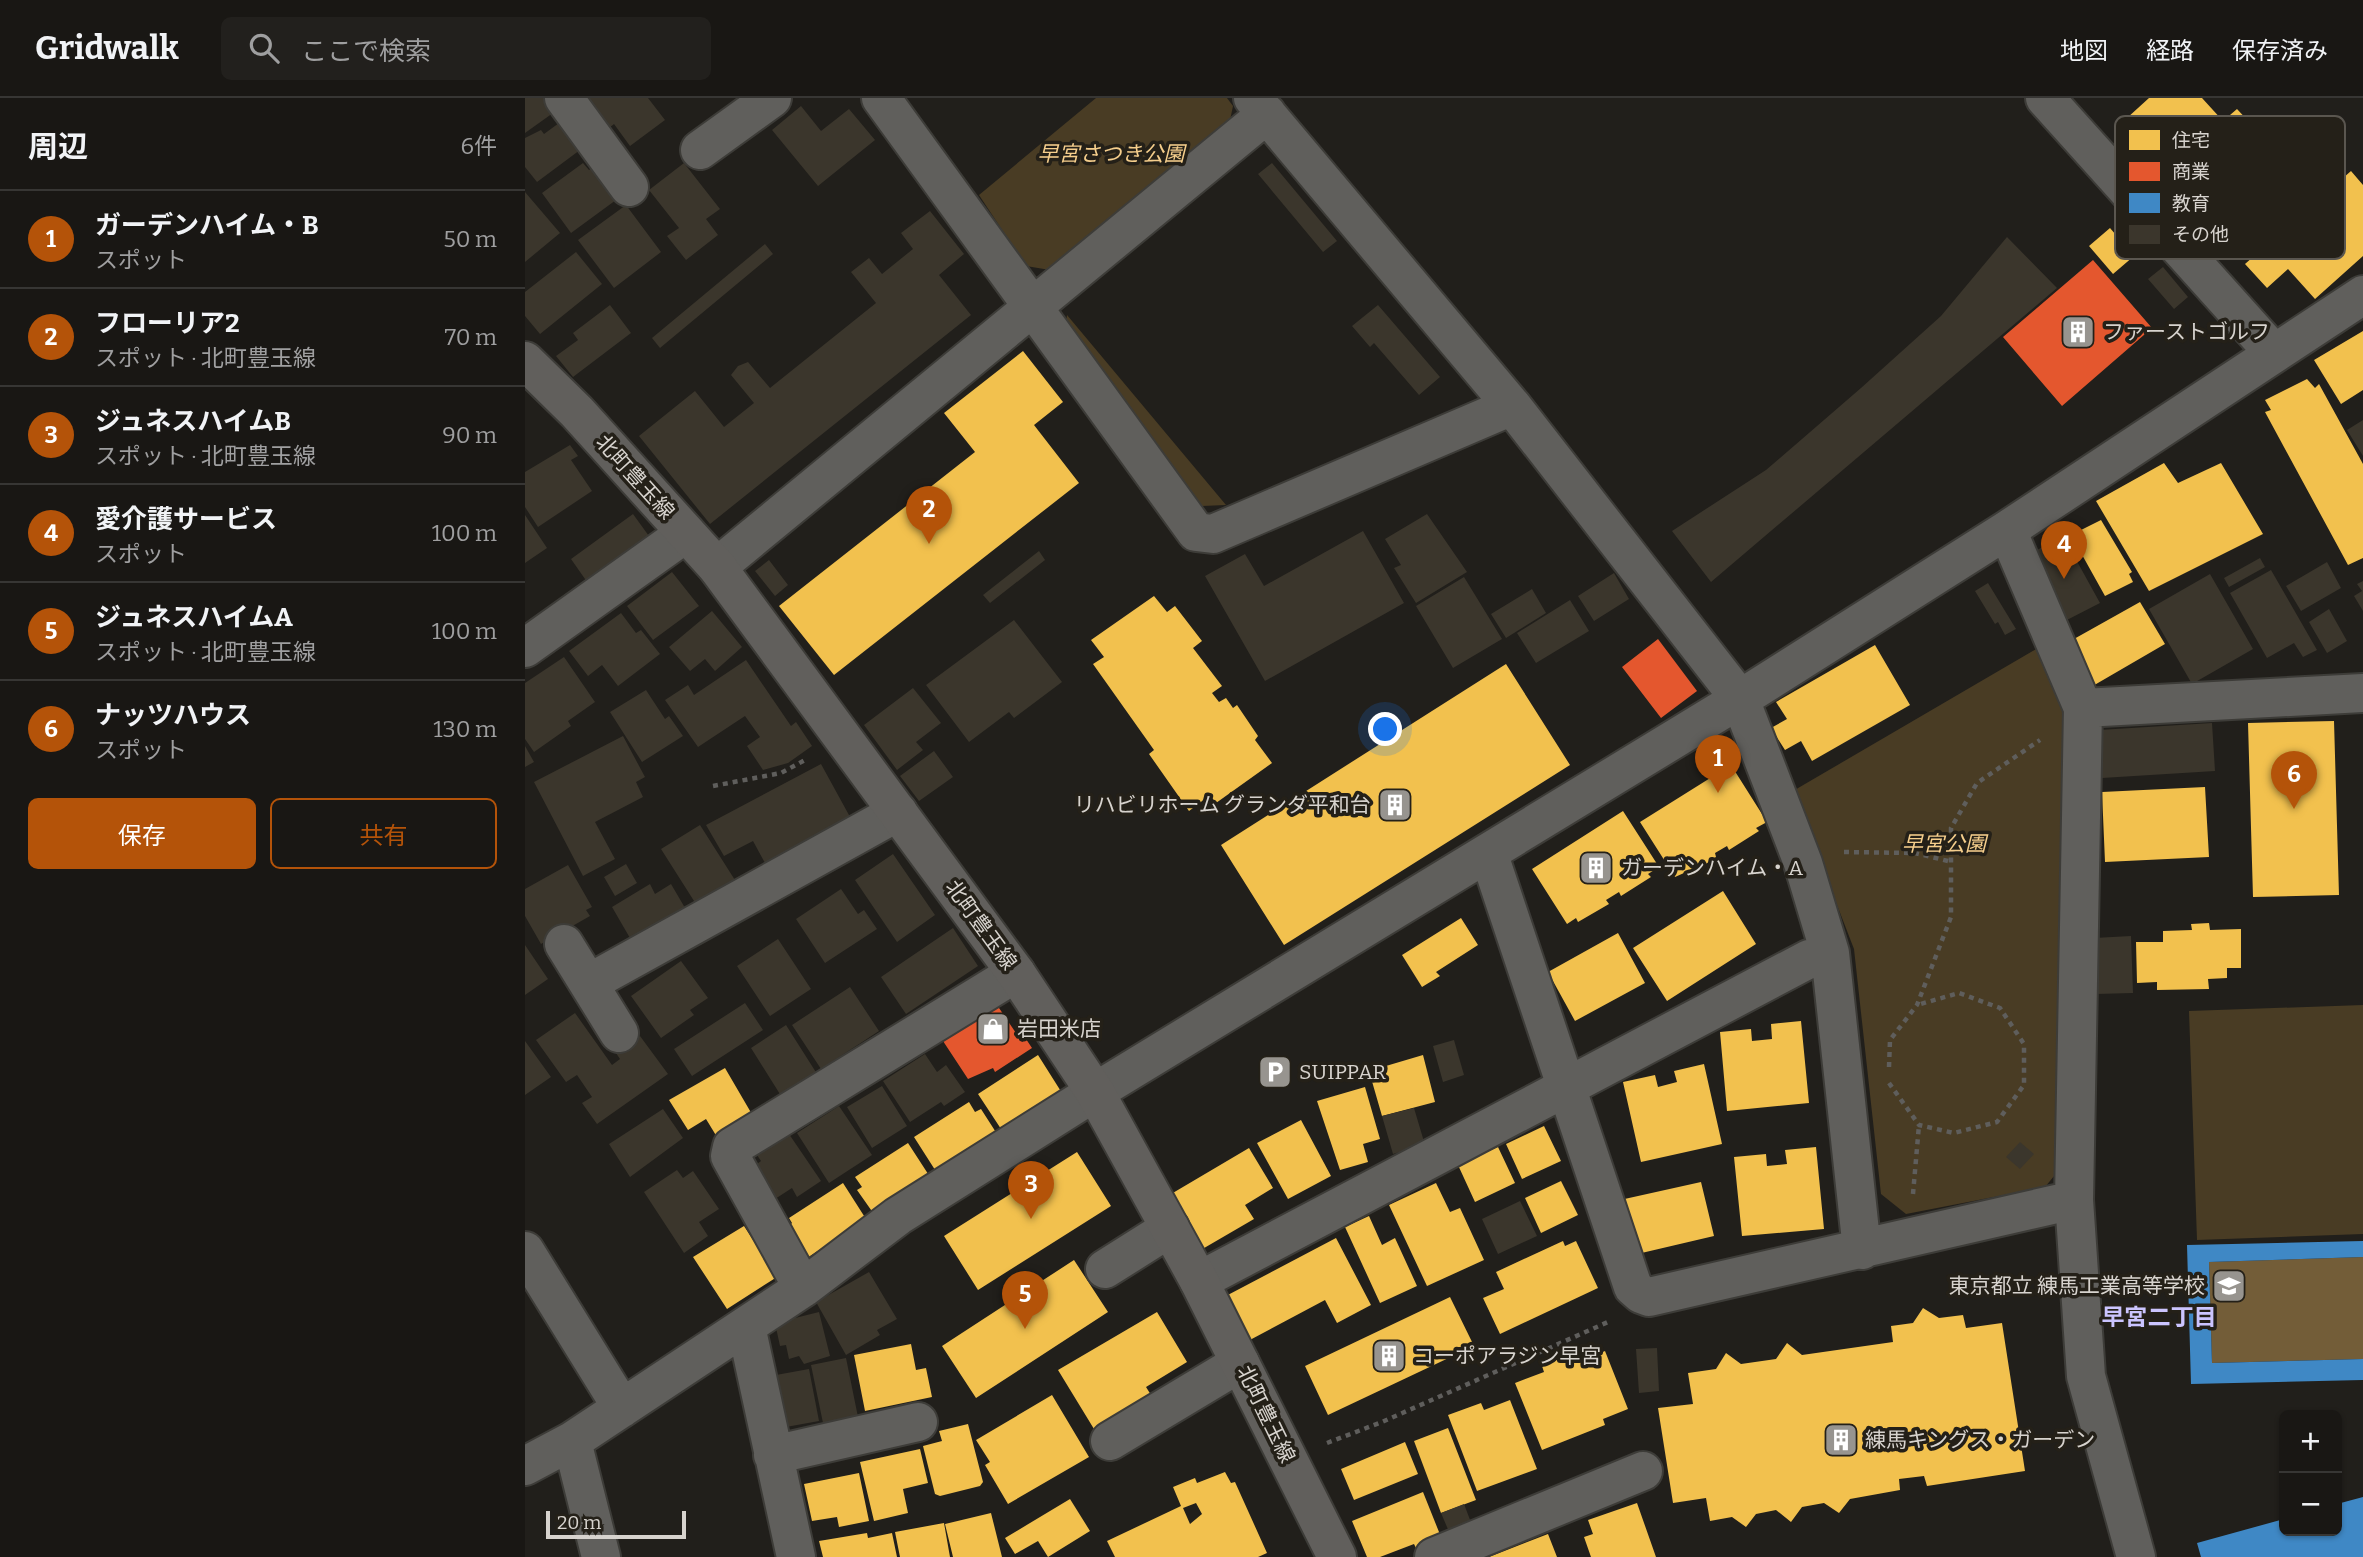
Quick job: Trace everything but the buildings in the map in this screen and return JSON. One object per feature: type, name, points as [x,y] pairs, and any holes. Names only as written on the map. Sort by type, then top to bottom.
[{"type":"main road","name":"北町豊玉線","points":[[525,361],[576,412],[717,567],[1016,973],[1095,1093],[1199,1280],[1336,1557]]},
{"type":"street","points":[[564,98],[629,187]]},
{"type":"street","points":[[699,150],[772,98]]},
{"type":"street","points":[[881,98],[1196,532],[1203,535],[1213,534],[1512,406]]},
{"type":"street","points":[[2045,98],[2115,176]]},
{"type":"street","points":[[717,567],[1032,307],[1260,106],[1512,406],[1740,699],[1803,863],[1830,953],[1862,1250]]},
{"type":"street","points":[[2190,259],[2274,353]]},
{"type":"street","points":[[525,1466],[572,1441],[803,1288],[898,1216],[1740,699],[2007,530],[2363,295]]},
{"type":"street","points":[[2007,530],[2083,718],[2074,1200],[2085,1377],[2137,1557]]},
{"type":"street","points":[[525,648],[686,533]]},
{"type":"street","points":[[2083,718],[2363,693],[2363,708]]},
{"type":"street","points":[[589,983],[898,812]]},
{"type":"street","points":[[1489,855],[1633,1287],[1641,1294],[1649,1297],[2074,1200]]},
{"type":"street","points":[[564,944],[619,1033]]},
{"type":"street","points":[[1199,1280],[1809,959],[1830,953]]},
{"type":"street","points":[[803,1288],[730,1156],[730,1150],[1016,973]]},
{"type":"street","points":[[1105,1269],[1170,1228]]},
{"type":"street","points":[[525,1251],[622,1408]]},
{"type":"street","points":[[746,1326],[796,1557]]},
{"type":"street","points":[[1110,1441],[1240,1363]]},
{"type":"street","points":[[773,1455],[918,1422]]},
{"type":"street","points":[[572,1441],[601,1557]]},
{"type":"street","points":[[1434,1557],[1643,1471]]},
{"type":"path","points":[[1910,1237],[1919,1125],[1889,1083],[1890,1040],[1917,1005],[1951,917],[1951,828],[1977,783],[2028,747],[2083,718]]},
{"type":"path","points":[[713,786],[781,773],[840,735]]},
{"type":"path","points":[[1803,863],[1842,852],[1870,851],[1915,852],[1952,862]]},
{"type":"path","points":[[1917,1005],[1959,993],[1990,1004],[2000,1008],[2024,1044],[2024,1086],[1997,1122],[1954,1133],[1919,1125]]},
{"type":"path","points":[[1287,1458],[1381,1422],[1635,1311],[1641,1294]]},
{"type":"green space","name":"早宮さつき公園","points":[[1096,98],[1227,98],[1233,106],[1229,125],[1050,270],[1026,266],[979,195]]},
{"type":"green space","points":[[1067,315],[1226,505],[1202,506],[1066,325]]},
{"type":"green space","name":"早宮公園","points":[[2038,648],[2065,711],[2064,1164],[2045,1187],[1906,1214],[1881,1194],[1854,949],[1793,791]]},
{"type":"green space","points":[[2363,1005],[2363,1234],[2197,1240],[2189,1011]]},
{"type":"shaded area","points":[[2363,1257],[2363,1359],[2212,1363],[2209,1262]]},
{"type":"place","name":"ファーストゴルフ","points":[[2078,332]]},
{"type":"place","name":"フローリア2","points":[[929,544]]},
{"type":"place","name":"愛介護サービス","points":[[2064,579]]},
{"type":"place","name":"ガーデンハイム・B","points":[[1718,793]]},
{"type":"place","name":"リハビリホーム グランダ平和台","points":[[1395,805]]},
{"type":"place","name":"ナッツハウス","points":[[2294,809]]},
{"type":"place","name":"ガーデンハイム・A","points":[[1596,868]]},
{"type":"place","name":"岩田米店","points":[[993,1029]]},
{"type":"place","name":"SUIPPAR","points":[[1275,1072]]},
{"type":"place","name":"ジュネスハイムB","points":[[1031,1219]]},
{"type":"place","name":"東京都立 練馬工業高等学校","points":[[2229,1286]]},
{"type":"place","name":"ジュネスハイムA","points":[[1025,1329]]},
{"type":"place","name":"コーポアラジン早宮","points":[[1389,1356]]},
{"type":"place","name":"練馬キングス・ガーデン","points":[[1841,1440]]},
{"type":"district","name":"早宮二丁目","points":[[2159,1317]]}]
